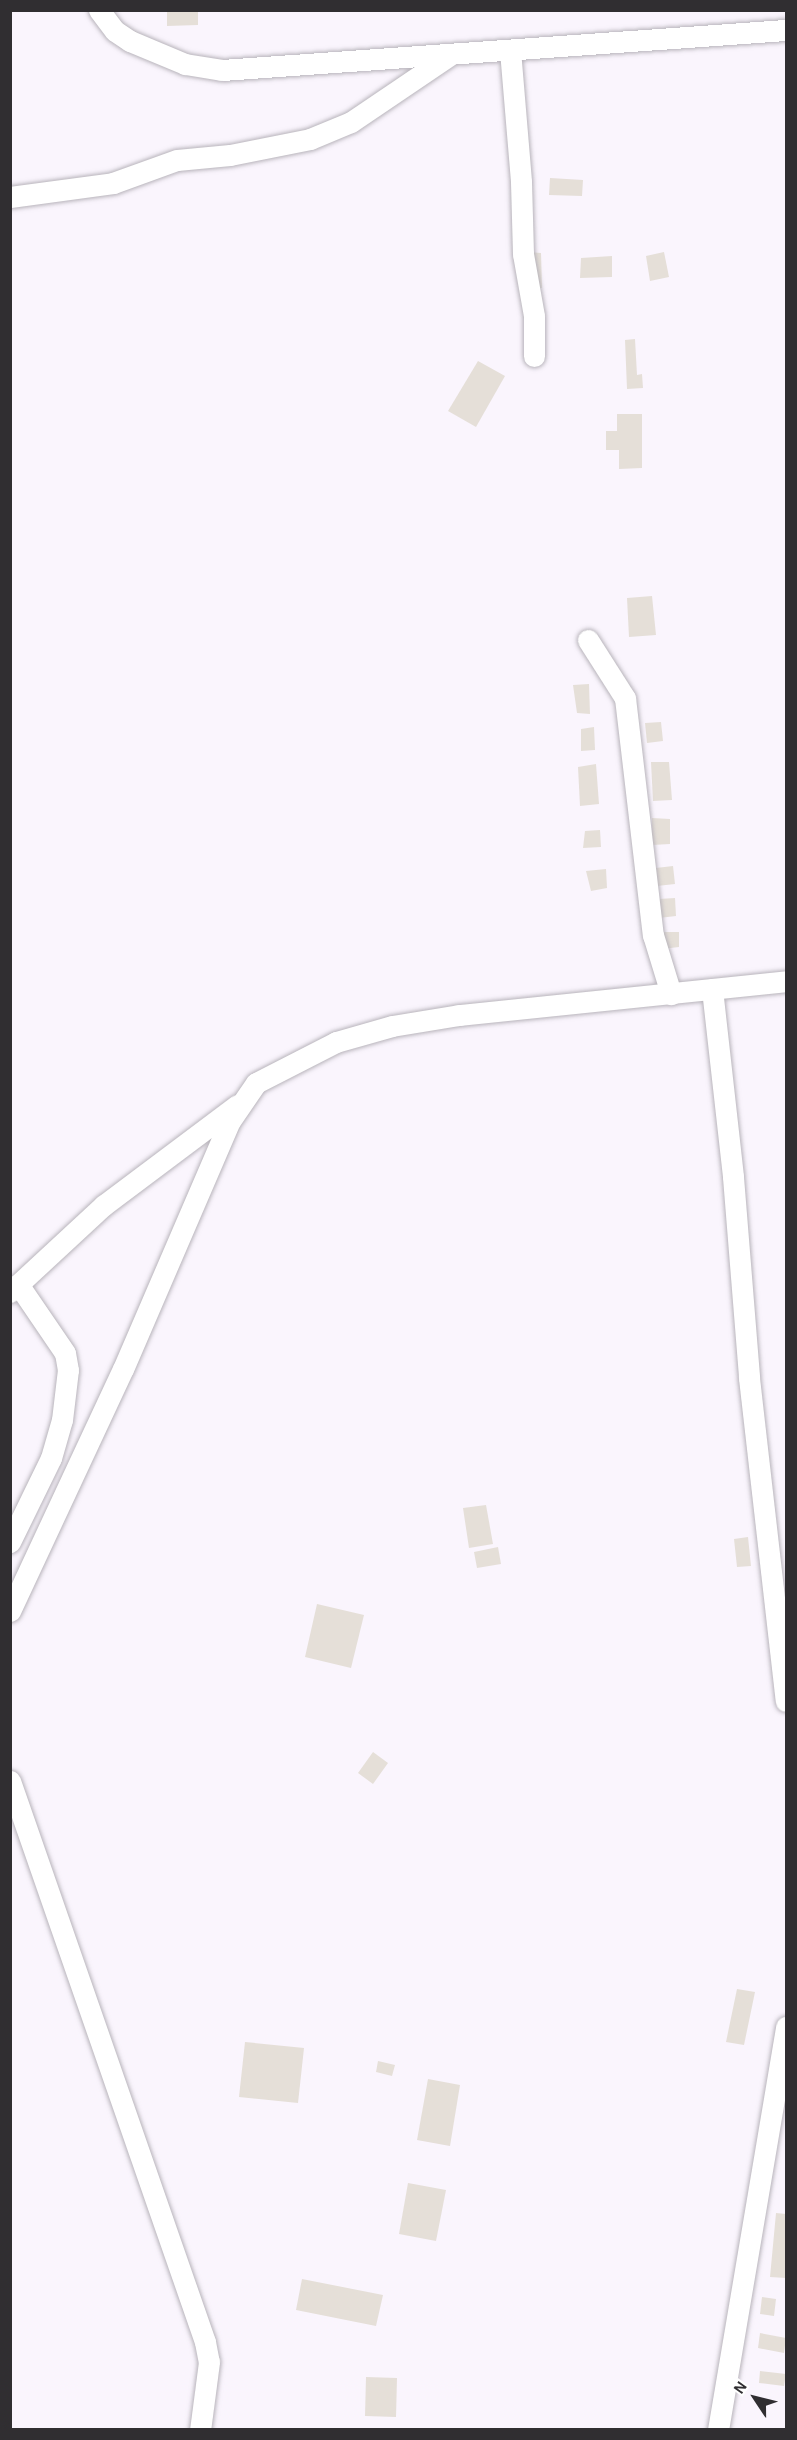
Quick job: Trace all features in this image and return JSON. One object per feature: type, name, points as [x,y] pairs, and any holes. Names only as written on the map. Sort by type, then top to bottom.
[{"type":"street","points":[[99,10],[115,31],[130,41],[203,68],[245,70],[786,30]]},
{"type":"street","points":[[510,50],[521,182],[523,254],[534,316],[534,356]]},
{"type":"street","points":[[10,197],[113,183],[177,160],[230,155],[310,139],[351,122],[451,54]]},
{"type":"street","points":[[588,640],[625,698],[652,924],[671,993]]},
{"type":"street","points":[[10,1611],[240,1103],[247,1092],[270,1073],[336,1042],[392,1026],[459,1015],[786,981]]},
{"type":"street","points":[[712,989],[732,1166],[749,1378],[786,1701]]},
{"type":"street","points":[[10,1542],[51,1458],[62,1420],[68,1370],[65,1353],[14,1288],[104,1204],[240,1103]]},
{"type":"street","points":[[10,1781],[205,2342],[209,2362],[200,2430]]},
{"type":"street","points":[[718,2430],[786,2027]]},
{"type":"building","points":[[167,10],[198,10],[198,25],[167,26]]},
{"type":"building","points":[[550,178],[583,180],[582,196],[549,195]]},
{"type":"building","points":[[528,252],[541,253],[542,288],[531,288]]},
{"type":"building","points":[[664,252],[669,277],[650,281],[646,256]]},
{"type":"building","points":[[612,256],[612,277],[580,278],[581,258]]},
{"type":"building","points":[[635,339],[637,375],[642,374],[643,388],[627,389],[625,340]]},
{"type":"building","points":[[478,361],[505,376],[476,427],[448,411]]},
{"type":"building","points":[[617,414],[642,414],[642,468],[619,469],[619,450],[606,450],[606,431],[617,431]]},
{"type":"building","points":[[652,596],[656,635],[629,637],[627,598]]},
{"type":"building","points":[[589,684],[590,714],[577,713],[573,685]]},
{"type":"building","points":[[661,722],[663,741],[647,743],[645,723]]},
{"type":"building","points":[[594,727],[595,750],[581,751],[581,729]]},
{"type":"building","points":[[651,762],[669,762],[672,800],[653,801]]},
{"type":"building","points":[[596,764],[599,804],[580,806],[578,767]]},
{"type":"building","points":[[652,818],[670,819],[670,844],[652,845]]},
{"type":"building","points":[[600,830],[601,847],[583,848],[585,831]]},
{"type":"building","points":[[673,866],[675,884],[657,886],[656,868]]},
{"type":"building","points":[[606,869],[607,888],[591,891],[586,871]]},
{"type":"building","points":[[675,898],[676,916],[659,918],[659,899]]},
{"type":"building","points":[[662,932],[679,932],[679,947],[662,949]]},
{"type":"building","points":[[486,1505],[493,1544],[469,1548],[463,1508]]},
{"type":"building","points":[[748,1537],[751,1566],[737,1567],[734,1539]]},
{"type":"building","points":[[498,1547],[501,1564],[477,1568],[474,1552]]},
{"type":"building","points":[[317,1604],[364,1615],[351,1668],[305,1657]]},
{"type":"building","points":[[373,1752],[388,1763],[373,1784],[358,1773]]},
{"type":"building","points":[[737,1989],[755,1992],[744,2045],[726,2042]]},
{"type":"building","points":[[245,2042],[304,2048],[298,2103],[239,2097]]},
{"type":"building","points":[[378,2061],[395,2065],[392,2076],[376,2072]]},
{"type":"building","points":[[428,2079],[460,2085],[450,2146],[417,2140]]},
{"type":"building","points":[[408,2183],[446,2190],[436,2241],[399,2234]]},
{"type":"building","points":[[776,2213],[786,2214],[786,2278],[770,2277]]},
{"type":"building","points":[[302,2279],[383,2295],[376,2326],[296,2310]]},
{"type":"building","points":[[762,2297],[776,2299],[774,2316],[760,2314]]},
{"type":"building","points":[[760,2333],[786,2338],[784,2353],[758,2348]]},
{"type":"building","points":[[760,2371],[786,2374],[784,2386],[759,2383]]},
{"type":"building","points":[[366,2377],[397,2378],[396,2417],[365,2416]]}]
